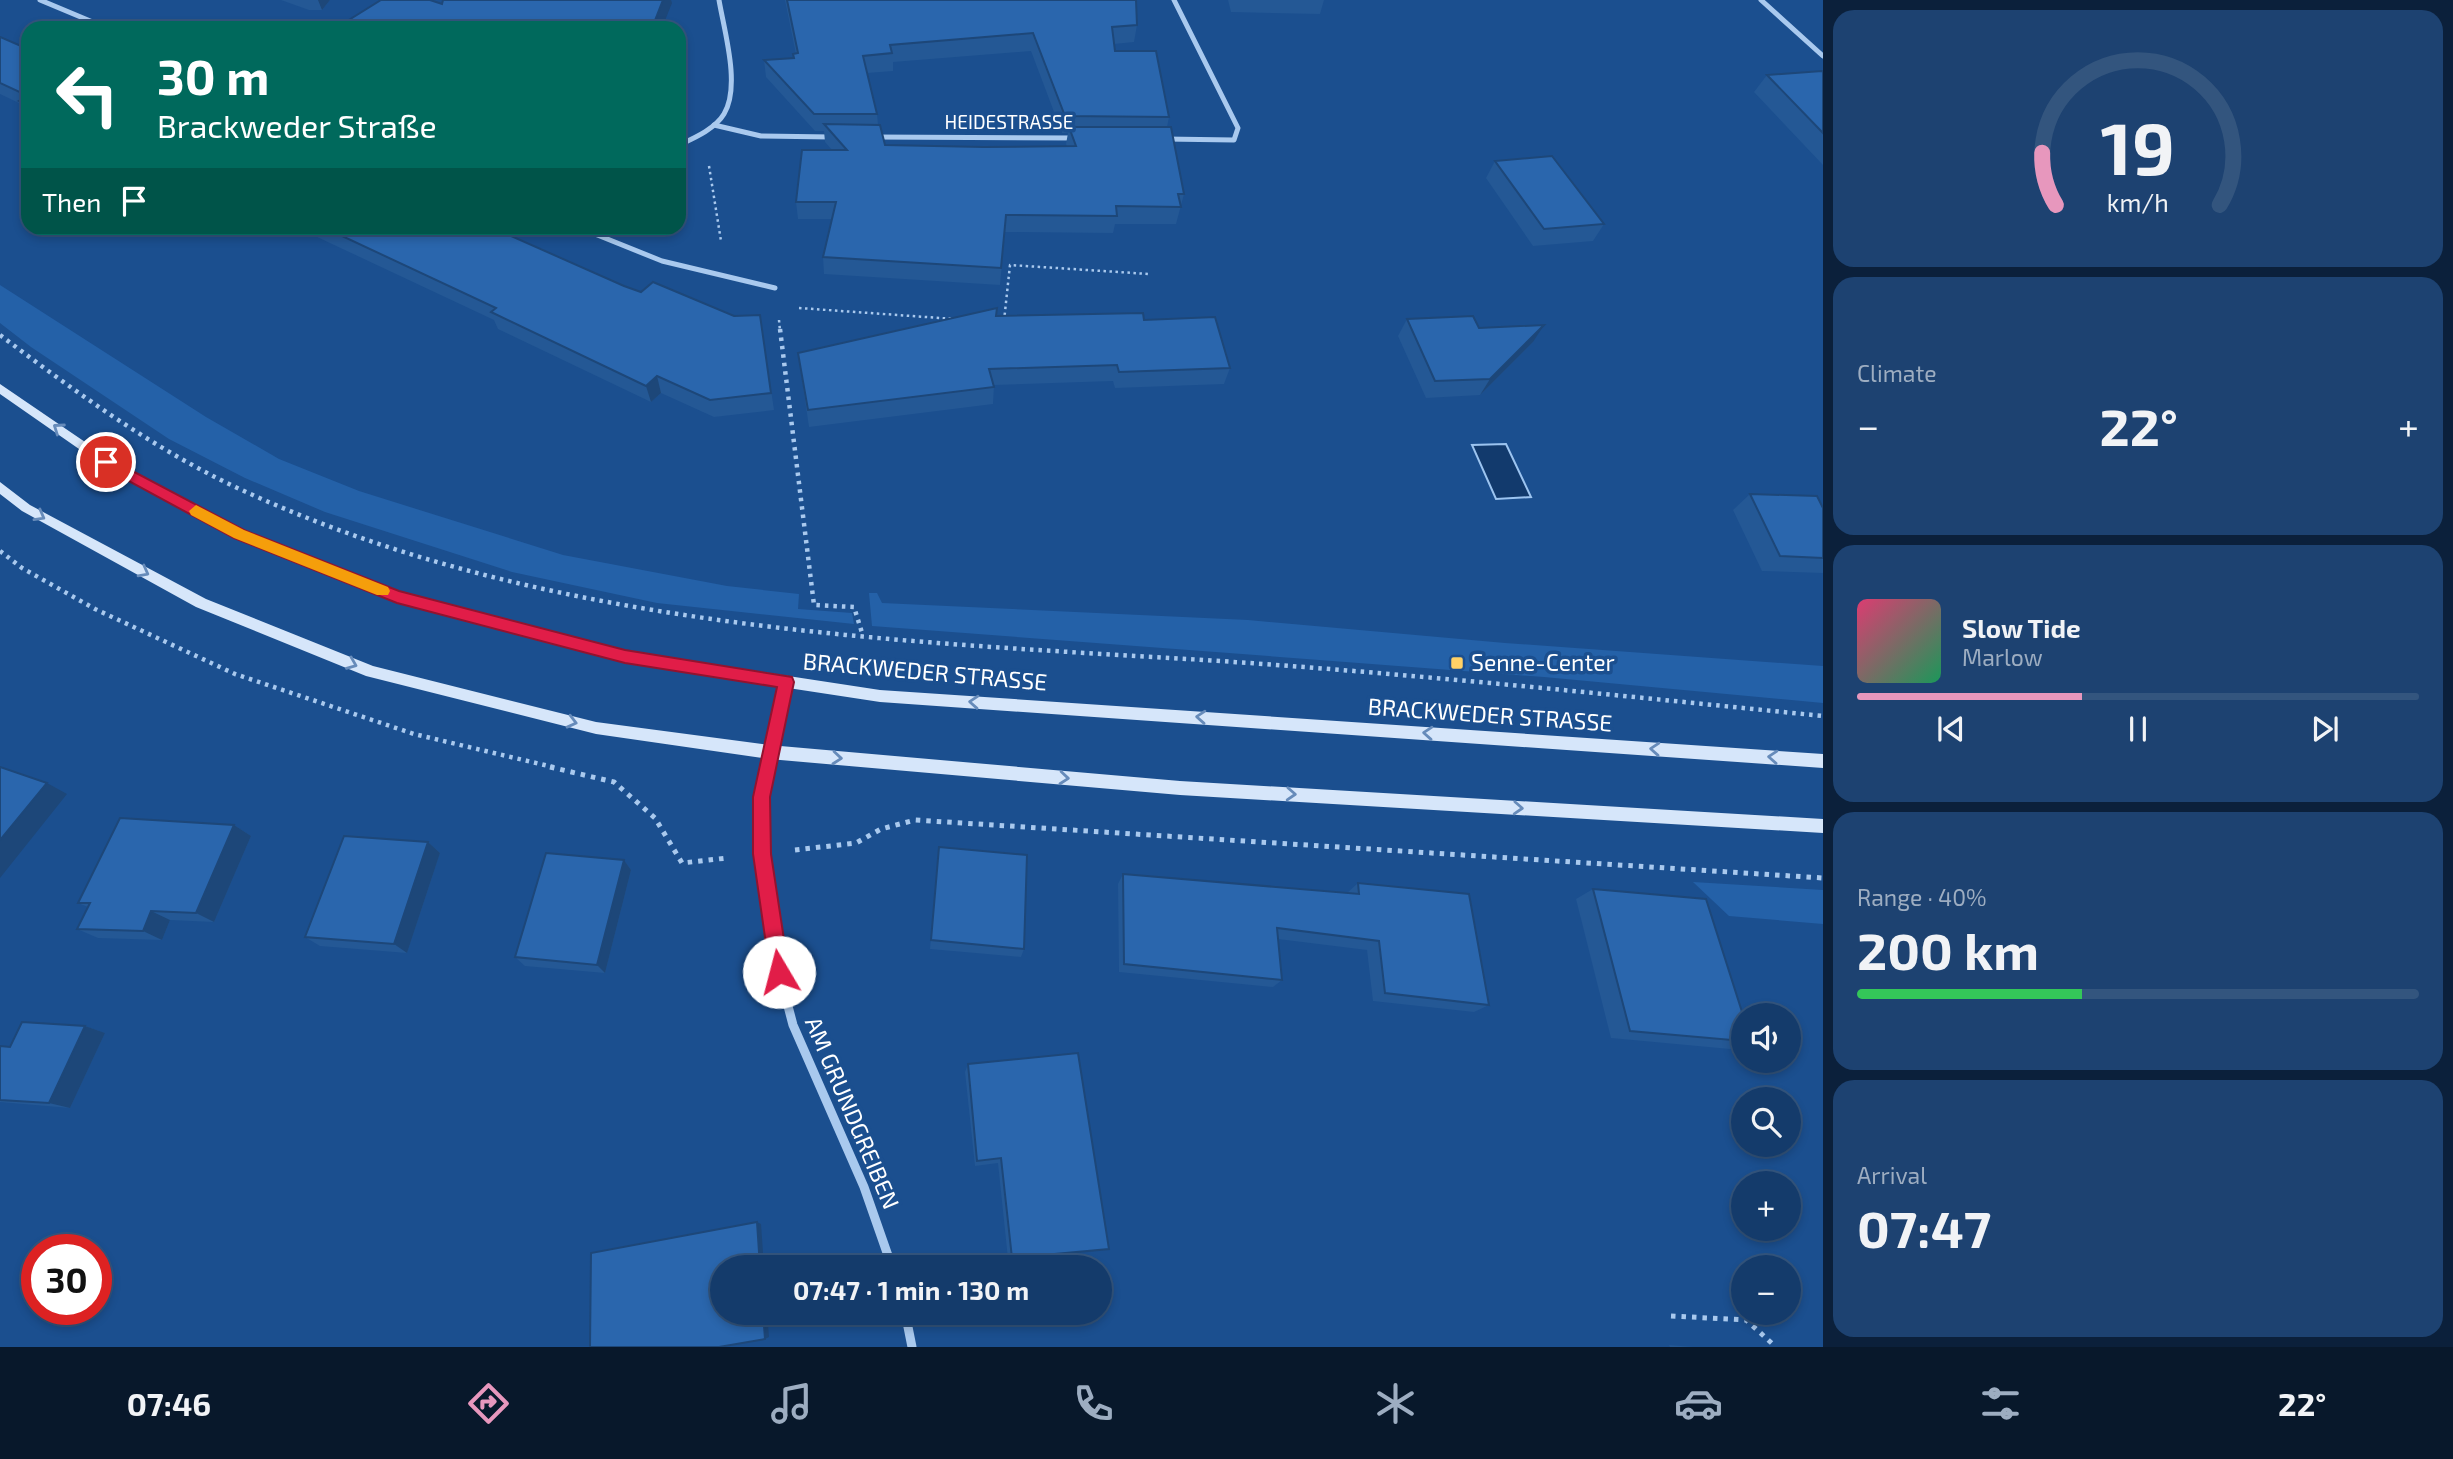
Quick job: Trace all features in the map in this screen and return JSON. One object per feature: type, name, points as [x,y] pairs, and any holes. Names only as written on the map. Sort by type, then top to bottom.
[{"type":"main road","name":"BRACKWEDER STRASSE","points":[[0,388],[106,462],[239,534],[397,597],[625,657],[880,696],[1823,761]]},
{"type":"main road","points":[[0,486],[26,508],[201,603],[371,672],[596,728],[769,752],[1180,788],[1823,826]]},
{"type":"street","points":[[40,0],[90,21]]},
{"type":"street","points":[[686,141],[714,125],[726,112],[730,97],[730,78],[719,0]]},
{"type":"street","points":[[1164,139],[1234,140],[1238,128],[1174,0]]},
{"type":"street","points":[[1761,0],[1823,57]]},
{"type":"street","points":[[714,125],[761,136],[845,137]]},
{"type":"street","name":"HEIDESTRASSE","points":[[873,137],[1081,138]]},
{"type":"street","points":[[597,235],[662,261],[775,288]]},
{"type":"street","name":"AM GRUNDGREIBEN","points":[[786,682],[769,752],[762,797],[762,854],[779,972],[793,1025],[814,1078],[864,1186],[888,1255]]},
{"type":"street","points":[[908,1325],[912,1347]]},
{"type":"path","points":[[714,125],[707,155],[720,237],[734,278]]},
{"type":"path","points":[[1003,322],[1010,265],[1149,274]]},
{"type":"path","points":[[775,288],[814,605],[854,607],[863,636]]},
{"type":"path","points":[[777,306],[963,320]]},
{"type":"path","points":[[0,335],[74,391],[179,457],[232,485],[333,526],[483,576],[579,597],[676,613],[863,636],[1064,653],[1190,659],[1486,682],[1823,716]]},
{"type":"path","points":[[856,843],[881,829],[915,820],[1823,878]]},
{"type":"path","points":[[1671,1315],[1746,1320],[1776,1347]]},
{"type":"shaded area","points":[[0,285],[206,417],[279,459],[359,491],[563,555],[727,586],[799,594],[798,609],[852,613],[854,624],[657,603],[512,572],[325,512],[245,478],[169,439],[31,347],[0,323]]},
{"type":"shaded area","points":[[1506,444],[1531,497],[1496,499],[1472,445]]},
{"type":"shaded area","points":[[869,593],[877,593],[882,603],[1248,620],[1505,643],[1823,666],[1823,703],[1544,677],[872,626]]},
{"type":"shaded area","points":[[1693,882],[1823,890],[1823,924],[1729,916]]},
{"type":"building","points":[[381,0],[430,0],[442,4],[443,0],[663,0],[655,21],[347,21]]},
{"type":"building","points":[[787,0],[1136,0],[1137,25],[1112,27],[1115,51],[1156,51],[1169,117],[1065,116],[1033,33],[890,45],[892,53],[863,56],[877,114],[814,114],[764,60],[794,58],[793,54],[798,53]]},
{"type":"building","points":[[0,37],[21,46],[21,93],[0,83]]},
{"type":"building","points":[[1823,72],[1823,133],[1767,75]]},
{"type":"building","points":[[824,124],[880,125],[885,145],[984,147],[1076,146],[1069,127],[1171,127],[1184,194],[1178,194],[1181,207],[1116,206],[1117,216],[1006,215],[1001,268],[823,257],[836,202],[796,202],[802,150],[847,150]]},
{"type":"building","points":[[1552,156],[1604,224],[1544,229],[1495,161]]},
{"type":"building","points":[[340,235],[509,235],[641,292],[653,282],[734,316],[760,315],[771,393],[710,400],[657,376],[646,386],[491,312],[496,308]]},
{"type":"building","points":[[997,308],[996,316],[1143,313],[1144,320],[1215,317],[1230,368],[1119,372],[1117,365],[989,369],[994,387],[808,410],[798,353]]},
{"type":"building","points":[[1473,316],[1479,328],[1544,325],[1490,379],[1435,381],[1407,319]]},
{"type":"building","points":[[1750,494],[1817,496],[1823,508],[1823,558],[1780,556]]},
{"type":"building","points":[[0,767],[47,783],[0,840]]},
{"type":"building","points":[[120,818],[234,825],[196,913],[151,911],[143,931],[77,929],[90,903],[78,903]]},
{"type":"building","points":[[344,836],[428,842],[394,944],[305,937]]},
{"type":"building","points":[[939,847],[1027,855],[1024,949],[931,940]]},
{"type":"building","points":[[546,853],[624,860],[597,965],[515,957]]},
{"type":"building","points":[[1123,874],[1359,894],[1358,883],[1469,894],[1489,1005],[1385,993],[1379,941],[1277,928],[1282,980],[1124,964]]},
{"type":"building","points":[[1593,889],[1706,899],[1739,1003],[1731,1003],[1731,1040],[1630,1031]]},
{"type":"building","points":[[22,1022],[85,1026],[49,1103],[0,1100],[0,1046],[10,1047]]},
{"type":"building","points":[[1078,1053],[1109,1249],[1012,1255],[1001,1158],[977,1161],[968,1064]]},
{"type":"building","points":[[757,1222],[759,1255],[710,1255],[710,1325],[764,1325],[765,1339],[719,1347],[590,1347],[591,1253]]},
{"type":"slow traffic","points":[[196,511],[239,534],[383,591]]},
{"type":"place","name":"Senne-Center","points":[[1457,663]]},
{"type":"route","points":[[106,462],[239,534],[397,597],[625,657],[786,682],[769,752],[762,797],[762,854],[779,972]]}]
